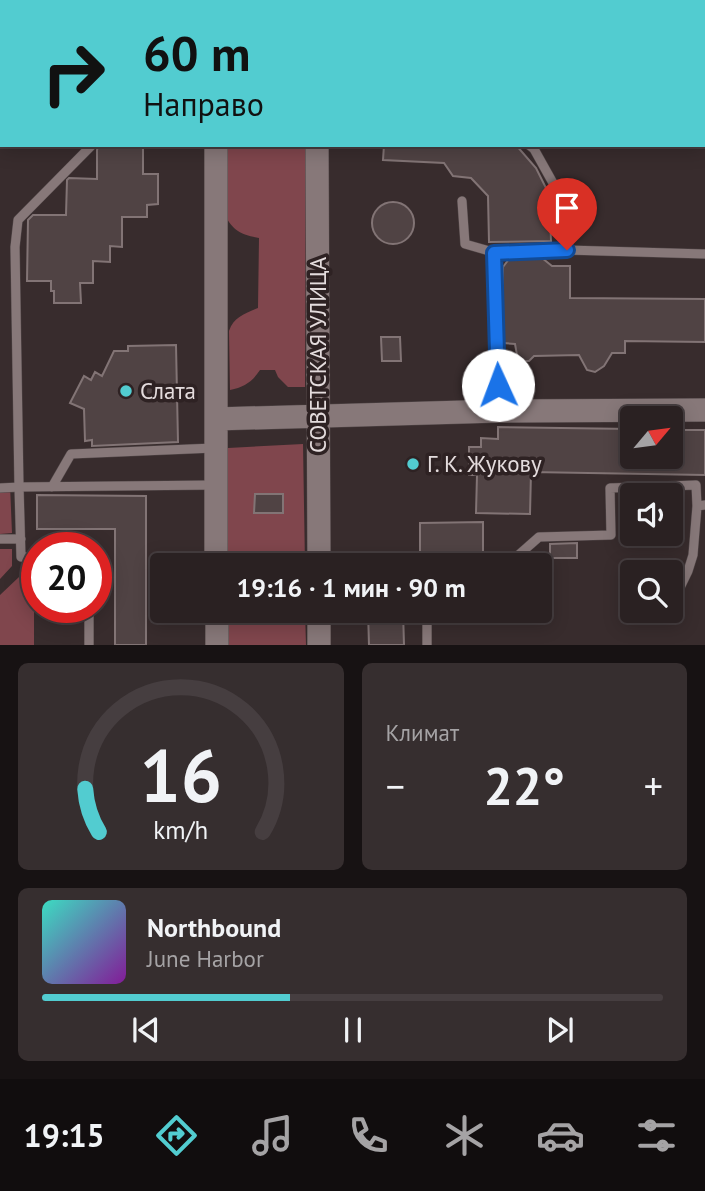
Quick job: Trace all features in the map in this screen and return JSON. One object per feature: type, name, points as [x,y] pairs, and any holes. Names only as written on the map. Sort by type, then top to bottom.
[{"type":"street","points":[[216,147],[216,553]]},
{"type":"street","name":"СОВЕТСКАЯ УЛИЦА","points":[[317,147],[319,553]]},
{"type":"street","points":[[216,419],[499,411],[705,410]]},
{"type":"street","points":[[217,623],[217,645]]},
{"type":"street","points":[[319,623],[320,645]]},
{"type":"lane","points":[[0,539],[21,539],[15,247],[18,220],[90,147]]},
{"type":"lane","points":[[532,147],[558,192],[567,250]]},
{"type":"lane","points":[[462,201],[464,244],[494,253],[567,250],[705,254]]},
{"type":"lane","points":[[494,253],[499,411]]},
{"type":"lane","points":[[52,487],[71,454],[216,448]]},
{"type":"lane","points":[[0,488],[216,485]]},
{"type":"lane","points":[[521,553],[539,537],[611,535],[610,488],[696,485],[701,505],[693,555],[683,581]]},
{"type":"lane","points":[[89,623],[89,645]]},
{"type":"lane","points":[[427,623],[427,645]]},
{"type":"shaded area","points":[[226,147],[306,147],[305,387],[288,387],[275,370],[260,370],[247,383],[230,390],[229,331],[237,319],[258,308],[259,238],[239,231],[225,215]]},
{"type":"shaded area","points":[[303,444],[305,553],[228,553],[228,448]]},
{"type":"shaded area","points":[[10,485],[12,533],[0,534],[0,486]]},
{"type":"shaded area","points":[[0,549],[12,549],[12,566],[0,579]]},
{"type":"shaded area","points":[[21,577],[21,623],[34,623],[34,645],[0,645],[0,595]]},
{"type":"shaded area","points":[[229,623],[305,623],[306,645],[229,645]]},
{"type":"building","points":[[98,147],[143,147],[143,174],[158,174],[158,204],[147,205],[147,217],[122,217],[122,247],[110,246],[110,262],[93,261],[93,283],[80,283],[81,303],[54,303],[51,281],[27,281],[28,220],[33,215],[66,215],[67,180],[97,179]]},
{"type":"building","points":[[384,147],[518,147],[536,168],[549,194],[551,241],[489,242],[488,196],[471,178],[453,176],[444,163],[383,160]]},
{"type":"building","points":[[393,202],[408,208],[414,223],[408,238],[393,244],[378,238],[372,223],[378,208]]},
{"type":"building","points":[[542,258],[552,266],[570,266],[570,298],[705,299],[705,342],[625,341],[625,353],[612,353],[604,366],[595,372],[587,370],[579,355],[534,356],[525,361],[517,355],[515,344],[503,343],[503,267],[509,259]]},
{"type":"building","points":[[381,337],[400,337],[401,361],[382,361]]},
{"type":"building","name":"Слата","points":[[176,345],[178,442],[92,446],[92,440],[85,441],[84,409],[70,403],[84,376],[91,380],[95,372],[102,376],[114,351],[128,351],[128,346]]},
{"type":"building","points":[[498,427],[620,429],[620,469],[683,469],[683,430],[705,430],[705,475],[531,472],[530,514],[476,513],[477,475],[469,475],[469,447],[481,447],[481,438],[498,439]]},
{"type":"building","points":[[255,494],[283,494],[283,513],[254,513]]},
{"type":"building","points":[[37,495],[146,496],[146,645],[115,645],[115,529],[37,529]]},
{"type":"building","points":[[483,522],[483,553],[420,553],[420,523]]},
{"type":"building","points":[[577,543],[577,558],[552,558],[550,544]]},
{"type":"building","points":[[368,623],[403,623],[404,645],[369,645]]},
{"type":"place","name":"Слата","points":[[126,391]]},
{"type":"place","name":"Г. К. Жукову","points":[[413,464]]},
{"type":"route","points":[[498,385],[494,253],[567,250]]}]
